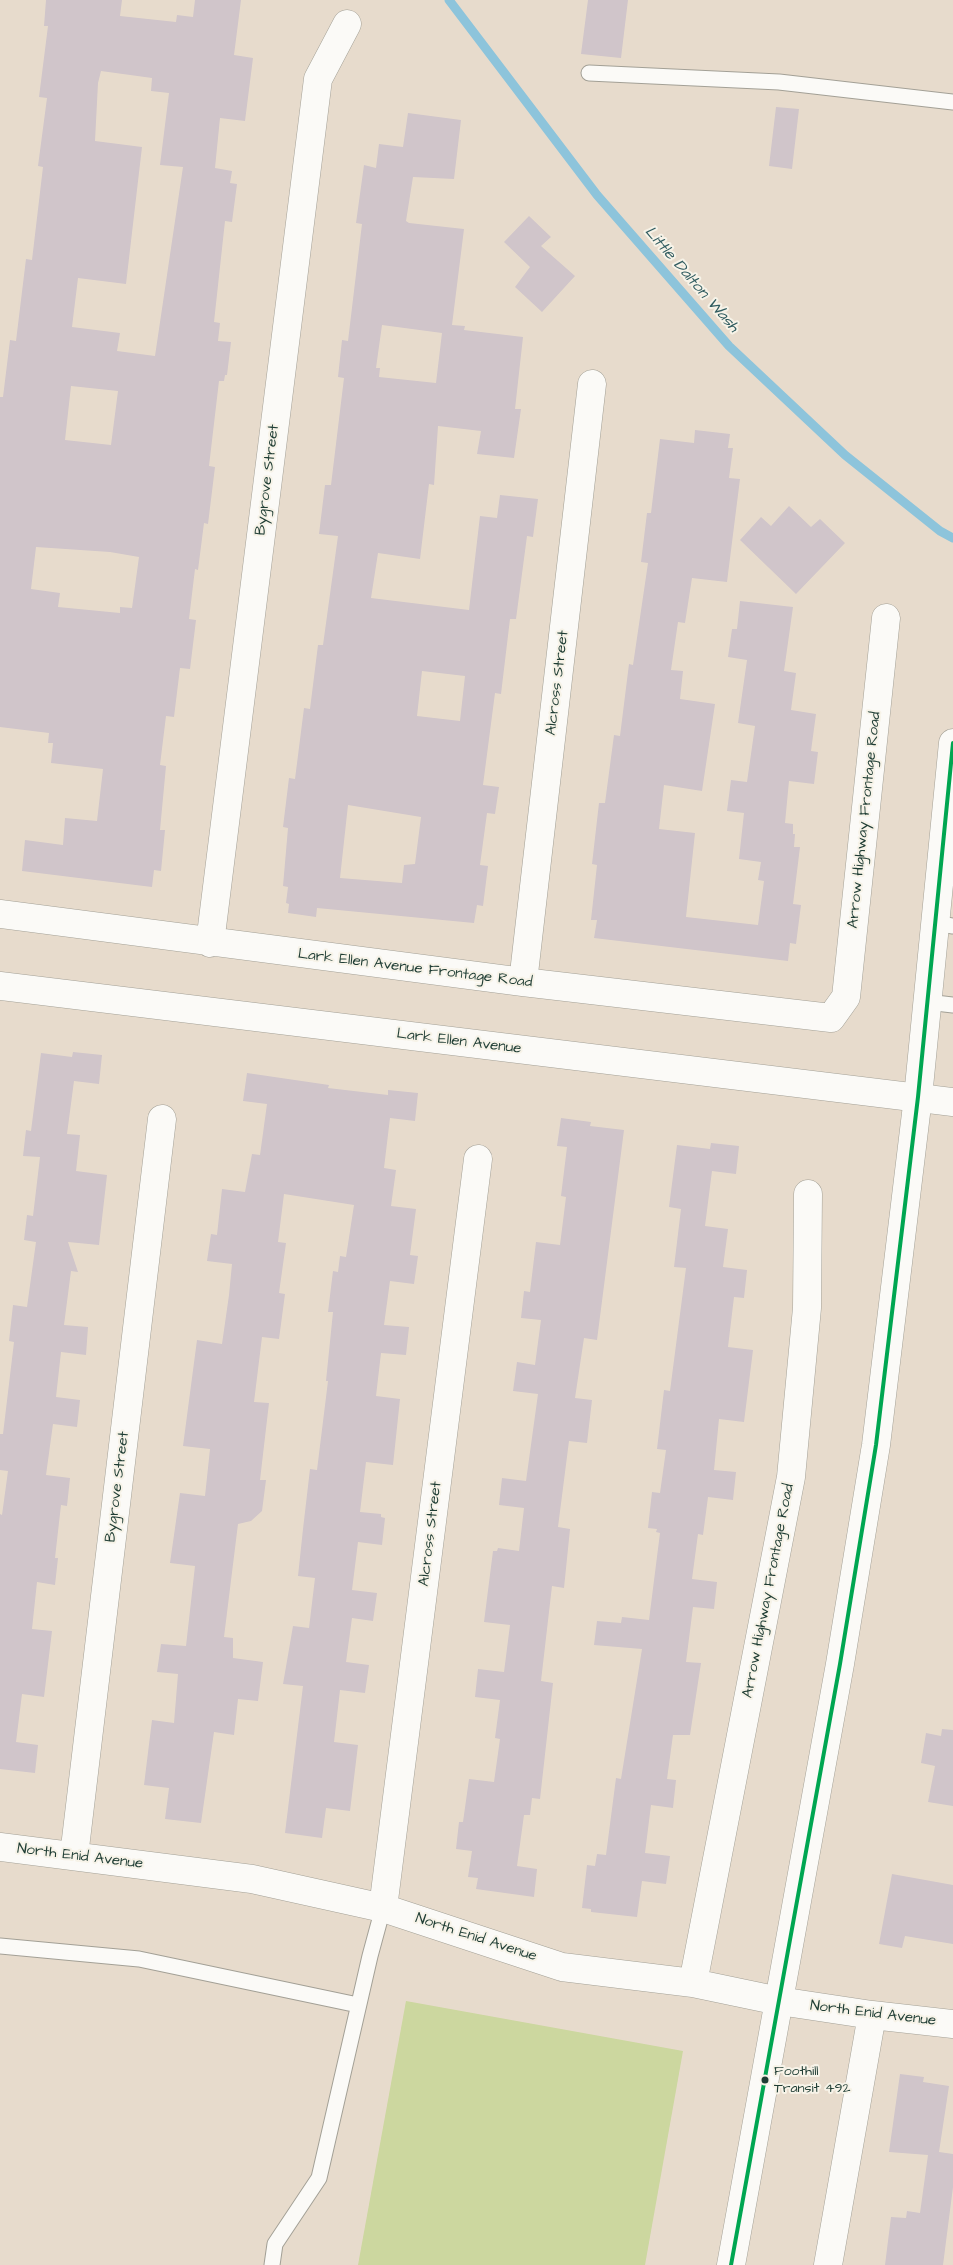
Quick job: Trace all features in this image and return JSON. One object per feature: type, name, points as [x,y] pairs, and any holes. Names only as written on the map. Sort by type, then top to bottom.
[{"type":"street","name":"Bygrove Street","points":[[210,943],[318,79],[346,24]]},
{"type":"street","name":"Alcross Street","points":[[523,982],[592,384]]},
{"type":"street","name":"Arrow Highway Frontage Road","points":[[831,1018],[846,997],[886,618]]},
{"type":"street","points":[[731,2265],[876,1444],[918,1097],[940,1003],[953,743]]},
{"type":"street","name":"Lark Ellen Avenue Frontage Road","points":[[0,914],[210,943],[831,1018]]},
{"type":"street","name":"Lark Ellen Avenue","points":[[0,986],[953,1102]]},
{"type":"street","name":"Bygrove Street","points":[[74,1856],[162,1119]]},
{"type":"street","name":"Alcross Street","points":[[383,1908],[478,1159]]},
{"type":"street","name":"Arrow Highway Frontage Road","points":[[693,1983],[791,1478],[807,1308],[808,1194]]},
{"type":"street","name":"North Enid Avenue","points":[[0,1847],[252,1879],[383,1908],[562,1966],[693,1983],[779,2001],[872,2015],[953,2024]]},
{"type":"street","points":[[828,2265],[872,2015]]},
{"type":"lane","points":[[588,73],[778,82],[953,102]]},
{"type":"lane","points":[[272,2265],[275,2244],[319,2178],[358,2005],[383,1908]]},
{"type":"lane","points":[[0,1946],[139,1959],[358,2005]]},
{"type":"green space","points":[[406,2001],[683,2051],[645,2265],[358,2265]]},
{"type":"building","points":[[46,0],[122,0],[120,16],[176,22],[177,15],[193,17],[195,0],[241,0],[234,55],[253,58],[245,121],[220,118],[215,168],[232,171],[230,183],[237,184],[232,222],[225,221],[214,322],[220,323],[218,341],[231,342],[227,375],[225,375],[224,381],[219,381],[209,466],[215,467],[208,524],[204,523],[198,570],[195,569],[189,619],[196,620],[190,669],[180,668],[174,717],[166,716],[160,765],[166,766],[160,830],[165,830],[161,871],[154,870],[152,887],[22,871],[25,840],[63,845],[65,818],[97,821],[103,769],[51,763],[53,743],[48,743],[49,733],[0,727],[0,397],[3,397],[10,340],[16,341],[26,259],[32,260],[43,167],[38,166],[47,98],[39,97],[48,26],[44,26]],"holes":[[[101,71],[152,78],[151,91],[169,93],[160,165],[183,167],[155,356],[117,351],[120,333],[72,327],[78,278],[126,284],[142,147],[95,141],[98,83]],[[71,386],[118,391],[111,445],[65,440]],[[36,547],[110,552],[139,557],[132,608],[120,607],[120,613],[58,607],[60,593],[31,589]]]},
{"type":"building","points":[[588,0],[628,0],[621,58],[581,54]]},
{"type":"building","points":[[776,107],[799,109],[792,169],[769,166]]},
{"type":"building","points":[[408,113],[461,120],[454,179],[413,177],[406,221],[409,223],[464,229],[452,325],[465,326],[464,330],[523,337],[515,409],[521,409],[514,458],[477,454],[481,431],[438,426],[434,485],[429,484],[420,559],[378,553],[371,598],[469,610],[480,516],[497,518],[500,495],[538,499],[533,537],[527,536],[516,619],[510,619],[501,694],[495,693],[483,785],[499,787],[495,814],[487,813],[480,865],[488,866],[483,906],[477,905],[474,923],[317,908],[316,917],[288,913],[289,904],[286,903],[288,887],[283,886],[288,828],[283,827],[289,778],[295,779],[304,708],[310,709],[318,645],[323,645],[338,536],[319,534],[325,485],[331,485],[344,378],[338,377],[342,340],[348,341],[362,224],[356,223],[364,165],[376,168],[379,144],[403,147]],"holes":[[[382,325],[442,333],[436,383],[379,377],[380,368],[376,368]],[[422,671],[465,676],[460,721],[417,716]],[[348,805],[421,817],[415,864],[404,865],[402,883],[340,878]]]},
{"type":"building","points":[[529,216],[551,237],[541,246],[575,276],[542,312],[515,287],[530,267],[504,242]]},
{"type":"building","points":[[695,430],[730,434],[728,448],[733,448],[729,478],[740,479],[727,582],[692,578],[685,623],[678,622],[671,670],[683,671],[680,699],[715,704],[702,791],[664,785],[659,829],[695,833],[686,917],[758,925],[764,881],[758,880],[761,862],[739,859],[744,813],[727,811],[731,780],[747,782],[755,726],[738,723],[747,660],[728,657],[732,629],[737,629],[740,601],[793,607],[784,671],[796,673],[791,710],[816,714],[811,751],[818,752],[814,784],[789,781],[785,823],[793,824],[793,834],[795,834],[794,847],[800,847],[793,904],[801,905],[796,944],[790,943],[788,961],[594,938],[597,920],[591,920],[597,865],[592,864],[599,803],[605,803],[614,735],[620,736],[629,664],[633,665],[648,563],[641,562],[647,513],[651,513],[660,439],[694,443]]},
{"type":"building","points":[[789,506],[811,527],[820,519],[845,543],[796,594],[740,540],[761,517],[771,526]]},
{"type":"building","points":[[73,1052],[102,1055],[99,1084],[74,1081],[67,1134],[80,1135],[76,1171],[107,1175],[99,1245],[68,1242],[78,1272],[71,1271],[64,1325],[88,1327],[86,1355],[61,1352],[56,1397],[80,1400],[77,1427],[53,1424],[46,1475],[70,1478],[67,1506],[61,1505],[55,1558],[58,1558],[55,1585],[37,1582],[32,1629],[52,1631],[44,1697],[22,1694],[16,1742],[38,1745],[35,1773],[0,1769],[0,1514],[2,1515],[8,1471],[0,1470],[0,1434],[3,1434],[14,1342],[9,1341],[13,1305],[27,1307],[36,1242],[24,1240],[27,1215],[33,1216],[40,1157],[23,1156],[26,1130],[31,1131],[41,1053],[72,1057]]},
{"type":"building","points":[[247,1073],[329,1085],[328,1088],[388,1095],[388,1090],[418,1093],[415,1121],[390,1118],[384,1168],[396,1170],[391,1206],[416,1209],[410,1255],[418,1256],[414,1284],[390,1281],[384,1325],[409,1327],[406,1355],[381,1353],[376,1396],[400,1399],[393,1465],[366,1462],[360,1512],[381,1514],[381,1517],[385,1518],[382,1545],[358,1542],[352,1590],[377,1593],[373,1621],[352,1618],[346,1662],[369,1665],[365,1693],[340,1690],[334,1742],[358,1745],[350,1811],[326,1808],[322,1838],[285,1833],[303,1686],[283,1684],[293,1626],[309,1628],[315,1578],[298,1576],[310,1469],[317,1470],[328,1381],[326,1381],[333,1312],[328,1312],[333,1271],[338,1272],[340,1256],[346,1257],[354,1205],[284,1194],[278,1242],[286,1243],[279,1293],[285,1294],[279,1339],[262,1337],[254,1402],[269,1403],[260,1480],[266,1480],[262,1511],[251,1521],[238,1524],[224,1637],[233,1638],[233,1658],[263,1662],[258,1701],[238,1699],[234,1735],[214,1732],[201,1823],[165,1819],[169,1788],[144,1785],[152,1720],[174,1723],[178,1674],[157,1672],[161,1644],[186,1646],[195,1566],[170,1563],[180,1493],[205,1496],[210,1449],[183,1446],[197,1340],[222,1344],[229,1295],[232,1264],[207,1261],[211,1234],[217,1235],[222,1189],[245,1192],[252,1154],[260,1155],[267,1104],[243,1101]]},
{"type":"building","points":[[561,1118],[591,1122],[590,1126],[624,1130],[597,1340],[584,1338],[575,1398],[592,1400],[587,1443],[569,1441],[558,1527],[570,1529],[564,1588],[552,1586],[541,1681],[553,1683],[540,1799],[532,1798],[530,1815],[524,1815],[517,1866],[537,1869],[534,1897],[476,1889],[478,1878],[468,1877],[472,1851],[456,1849],[459,1822],[463,1822],[469,1779],[494,1782],[500,1739],[495,1738],[500,1700],[475,1697],[478,1669],[504,1672],[510,1625],[484,1622],[493,1551],[497,1551],[498,1548],[519,1551],[524,1508],[499,1505],[502,1478],[526,1481],[538,1394],[513,1391],[517,1362],[535,1365],[541,1320],[521,1318],[524,1291],[530,1292],[536,1242],[560,1245],[566,1197],[561,1196],[567,1147],[557,1146]]},
{"type":"building","points":[[711,1143],[739,1146],[736,1174],[712,1171],[705,1226],[728,1229],[723,1267],[747,1270],[744,1298],[734,1297],[728,1347],[753,1350],[744,1422],[719,1419],[714,1470],[736,1472],[733,1500],[708,1497],[703,1535],[698,1534],[692,1579],[717,1582],[714,1609],[693,1607],[686,1662],[701,1663],[690,1735],[673,1735],[667,1779],[676,1780],[673,1808],[651,1805],[645,1853],[670,1856],[666,1884],[642,1881],[637,1917],[591,1912],[591,1909],[582,1908],[587,1865],[595,1866],[597,1854],[606,1855],[616,1778],[621,1779],[642,1649],[594,1645],[597,1621],[621,1623],[622,1617],[649,1620],[660,1533],[656,1532],[657,1529],[648,1528],[652,1492],[660,1493],[666,1450],[657,1449],[664,1390],[670,1391],[686,1268],[674,1267],[681,1209],[669,1207],[677,1145],[710,1149]]},
{"type":"building","points":[[942,1729],[953,1730],[953,1806],[928,1802],[935,1766],[921,1763],[926,1733],[941,1736]]},
{"type":"building","points":[[892,1874],[953,1885],[953,1944],[905,1936],[902,1948],[879,1944]]},
{"type":"building","points":[[900,2074],[924,2077],[923,2082],[949,2086],[939,2152],[953,2154],[953,2187],[943,2265],[885,2265],[891,2217],[906,2218],[907,2211],[920,2213],[928,2155],[889,2152]]},
{"type":"waterway","name":"Little Dalton Wash","points":[[449,0],[597,195],[729,346],[845,455],[940,531],[953,538]]},
{"type":"transit line","points":[[731,2265],[840,1664],[876,1445],[918,1097],[953,743]]},
{"type":"place","name":"Foothill Transit 492","points":[[765,2080]]}]
